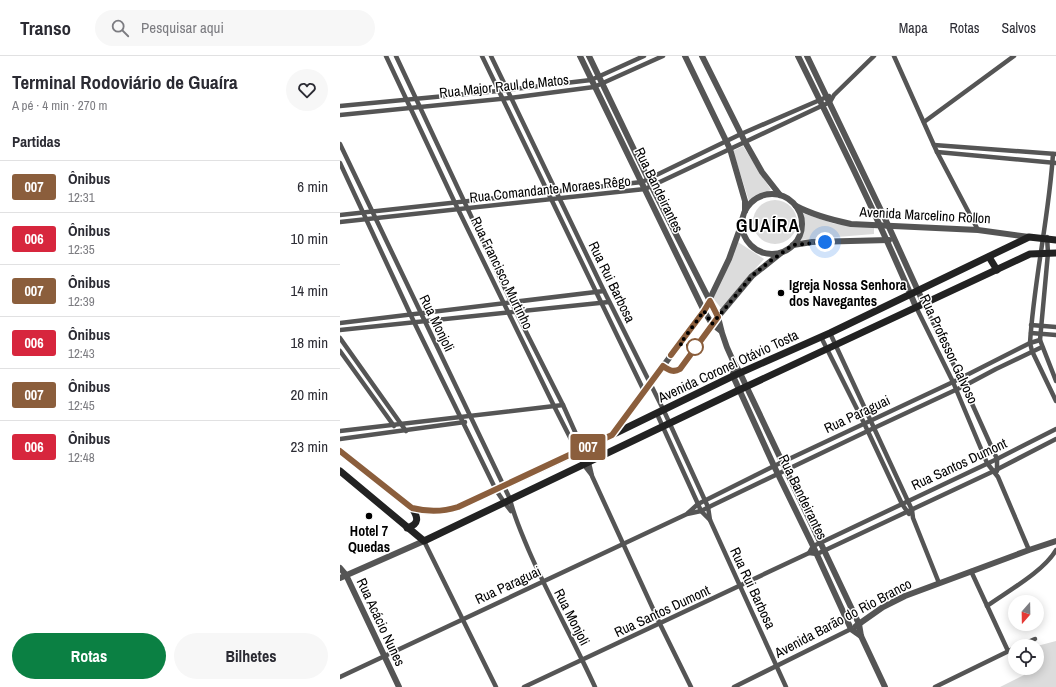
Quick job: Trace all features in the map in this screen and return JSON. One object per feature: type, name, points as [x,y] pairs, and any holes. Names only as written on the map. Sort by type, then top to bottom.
[{"type":"main road","name":"Avenida Marcelino Rollon","points":[[1029,237],[1056,240]]},
{"type":"main road","name":"Avenida Coronel Otávio Tosta","points":[[412,508],[423,511],[447,510],[458,507],[580,451],[771,359],[830,333],[1029,237]]},
{"type":"main road","name":"Avenida Coronel Otávio Tosta","points":[[424,541],[742,388],[827,350],[1030,254],[1041,253]]},
{"type":"main road","points":[[1041,253],[1052,253]]},
{"type":"main road","points":[[989,257],[996,270]]},
{"type":"main road","points":[[867,315],[874,327]]},
{"type":"main road","points":[[771,359],[777,372]]},
{"type":"main road","points":[[340,451],[412,508],[417,519],[413,526],[407,528]]},
{"type":"main road","points":[[340,472],[424,541]]},
{"type":"street","name":"Rua Francisco Murtinho","points":[[386,56],[542,382],[580,451]]},
{"type":"street","name":"Rua Francisco Murtinho","points":[[396,56],[516,312],[563,405],[580,451],[660,624],[691,687]]},
{"type":"street","name":"Rua Rui Barbosa","points":[[482,56],[644,391]]},
{"type":"street","name":"Rua Rui Barbosa","points":[[491,56],[609,302],[670,423],[705,500],[710,520],[741,585],[786,687]]},
{"type":"street","name":"Rua Bandeirantes","points":[[580,56],[704,311],[712,324],[721,330]]},
{"type":"street","name":"Rua Bandeirantes","points":[[589,56],[648,179],[718,317],[721,330],[757,430],[814,546],[851,629],[861,636]]},
{"type":"street","name":"Rua Major Raul de Matos","points":[[340,106],[498,91],[591,80],[644,56]]},
{"type":"street","name":"Rua Major Raul de Matos","points":[[340,115],[448,103],[502,99],[594,87],[663,56]]},
{"type":"street","points":[[612,435],[710,301],[729,259],[745,211],[745,201],[730,149],[685,56]]},
{"type":"street","points":[[702,56],[745,142],[762,172],[780,195]]},
{"type":"street","name":"Rua Professor Galvoso","points":[[800,56],[886,240],[914,293],[924,304],[964,386],[997,459],[996,470],[998,477],[1029,550]]},
{"type":"street","name":"Rua Professor Galvoso","points":[[807,56],[895,240],[914,293],[916,307],[953,382],[988,463],[996,470]]},
{"type":"street","points":[[828,99],[874,56]]},
{"type":"street","points":[[894,56],[937,152],[978,230]]},
{"type":"street","points":[[924,122],[1014,56]]},
{"type":"street","points":[[637,59],[640,67]]},
{"type":"street","points":[[549,85],[551,93]]},
{"type":"street","points":[[447,96],[448,103]]},
{"type":"street","name":"Rua Comandante Moraes Rêgo","points":[[340,215],[642,182],[741,134],[820,99],[828,99]]},
{"type":"street","name":"Rua Comandante Moraes Rêgo","points":[[340,222],[645,189],[823,106],[828,99]]},
{"type":"street","points":[[374,103],[376,111]]},
{"type":"street","points":[[421,130],[430,126]]},
{"type":"street","points":[[616,130],[623,127]]},
{"type":"street","points":[[525,146],[532,143]]},
{"type":"street","name":"Rua Monjoli","points":[[340,144],[341,150],[354,174],[471,418],[500,488]]},
{"type":"street","points":[[934,145],[1054,154],[1045,229],[1046,240],[1052,253],[1045,293],[1040,340],[1056,381]]},
{"type":"street","points":[[626,150],[633,147]]},
{"type":"street","points":[[937,152],[1054,163]]},
{"type":"street","points":[[435,160],[443,157]]},
{"type":"street","name":"Rua Monjoli","points":[[340,163],[414,322],[464,423],[507,501],[542,582],[595,687]]},
{"type":"street","points":[[347,177],[354,174]]},
{"type":"street","points":[[857,177],[864,174]]},
{"type":"street","points":[[600,186],[601,194]]},
{"type":"street","points":[[712,324],[752,276],[793,245],[800,236],[802,226],[801,215],[796,206],[789,199],[780,195],[766,195],[754,200],[745,211]]},
{"type":"street","points":[[508,197],[510,204]]},
{"type":"street","points":[[424,206],[426,213]]},
{"type":"street","name":"Avenida Marcelino Rollon","points":[[796,206],[807,212],[851,224],[978,230],[1029,237]]},
{"type":"street","points":[[742,223],[744,234],[750,244],[760,251],[771,254],[782,252]]},
{"type":"street","name":"Avenida Marcelino Rollon","points":[[793,245],[812,242],[895,240]]},
{"type":"street","points":[[1046,240],[1041,253],[1030,343],[1032,351],[1056,401]]},
{"type":"street","points":[[379,244],[386,241]]},
{"type":"street","points":[[575,248],[582,245]]},
{"type":"street","points":[[482,257],[489,255]]},
{"type":"street","points":[[390,268],[397,265]]},
{"type":"street","points":[[684,268],[692,265]]},
{"type":"street","points":[[340,323],[604,291]]},
{"type":"street","points":[[1036,291],[1045,293]]},
{"type":"street","points":[[340,330],[424,320],[609,302]]},
{"type":"street","points":[[374,319],[375,326]]},
{"type":"street","points":[[1031,325],[1056,327]]},
{"type":"street","points":[[830,333],[912,510],[913,518],[939,583]]},
{"type":"street","points":[[1031,333],[1056,335]]},
{"type":"street","points":[[821,337],[868,431],[906,512],[913,518]]},
{"type":"street","points":[[340,338],[406,431]]},
{"type":"street","name":"Rua Paraguai","points":[[687,514],[705,500],[781,462],[960,379],[1030,343],[1040,340]]},
{"type":"street","points":[[622,346],[629,343]]},
{"type":"street","name":"Rua Paraguai","points":[[340,677],[687,514],[702,511],[785,470],[956,390],[1042,347]]},
{"type":"street","points":[[340,351],[398,432]]},
{"type":"street","points":[[992,362],[996,369]]},
{"type":"street","points":[[440,373],[448,370]]},
{"type":"street","points":[[360,379],[367,375]]},
{"type":"street","points":[[542,382],[549,378]]},
{"type":"street","name":"Rua Bandeirantes","points":[[742,388],[765,427],[802,504],[859,624],[861,636],[885,687]]},
{"type":"street","points":[[340,439],[464,423],[479,415],[563,405]]},
{"type":"street","name":"Rua Rui Barbosa","points":[[657,414],[698,504],[710,520]]},
{"type":"street","points":[[340,431],[461,416],[471,418]]},
{"type":"street","points":[[432,420],[433,427]]},
{"type":"street","points":[[757,430],[765,427]]},
{"type":"street","name":"Rua Santos Dumont","points":[[524,687],[809,553],[814,546],[997,459],[1056,429]]},
{"type":"street","name":"Rua Santos Dumont","points":[[817,554],[996,470],[1056,439]]},
{"type":"street","points":[[823,442],[827,450]]},
{"type":"street","points":[[680,466],[688,464]]},
{"type":"street","points":[[738,484],[742,491]]},
{"type":"street","points":[[794,508],[802,504]]},
{"type":"street","points":[[343,576],[424,541],[496,687]]},
{"type":"street","name":"Avenida Barão do Rio Branco","points":[[734,687],[851,629],[883,607],[905,596],[1056,541]]},
{"type":"street","points":[[988,606],[1043,566],[1052,557],[1056,550]]},
{"type":"street","points":[[809,553],[817,554]]},
{"type":"street","name":"Rua Acácio Nunes","points":[[340,568],[399,687]]},
{"type":"street","points":[[935,687],[1008,651],[971,571]]},
{"type":"shaded area","points":[[743,146],[771,190],[749,201],[733,151]]},
{"type":"shaded area","points":[[775,200],[787,204],[793,210],[797,222],[793,234],[787,240],[775,244],[763,240],[757,234],[753,222],[757,210],[763,204]]},
{"type":"shaded area","points":[[802,213],[835,224],[874,226],[874,234],[800,240],[803,226]]},
{"type":"shaded area","points":[[738,242],[764,259],[721,308],[712,297]]},
{"type":"shaded area","points":[[1056,641],[1056,687],[1000,687],[1024,675],[1044,675],[1044,644]]},
{"type":"bus line","name":"007","points":[[340,451],[412,508],[423,511],[433,511],[447,510],[458,507],[612,435],[663,366],[671,371],[680,369],[718,317],[710,301],[671,355]]},
{"type":"place","name":"Igreja Nossa Senhora dos Navegantes","points":[[781,293]]},
{"type":"place","name":"Hotel 7 Quedas","points":[[369,516]]},
{"type":"district","name":"GUAÍRA","points":[[768,226]]},
{"type":"route","points":[[695,347],[680,344],[704,311],[712,324],[752,276],[782,252],[793,245],[812,242],[825,242]]}]
